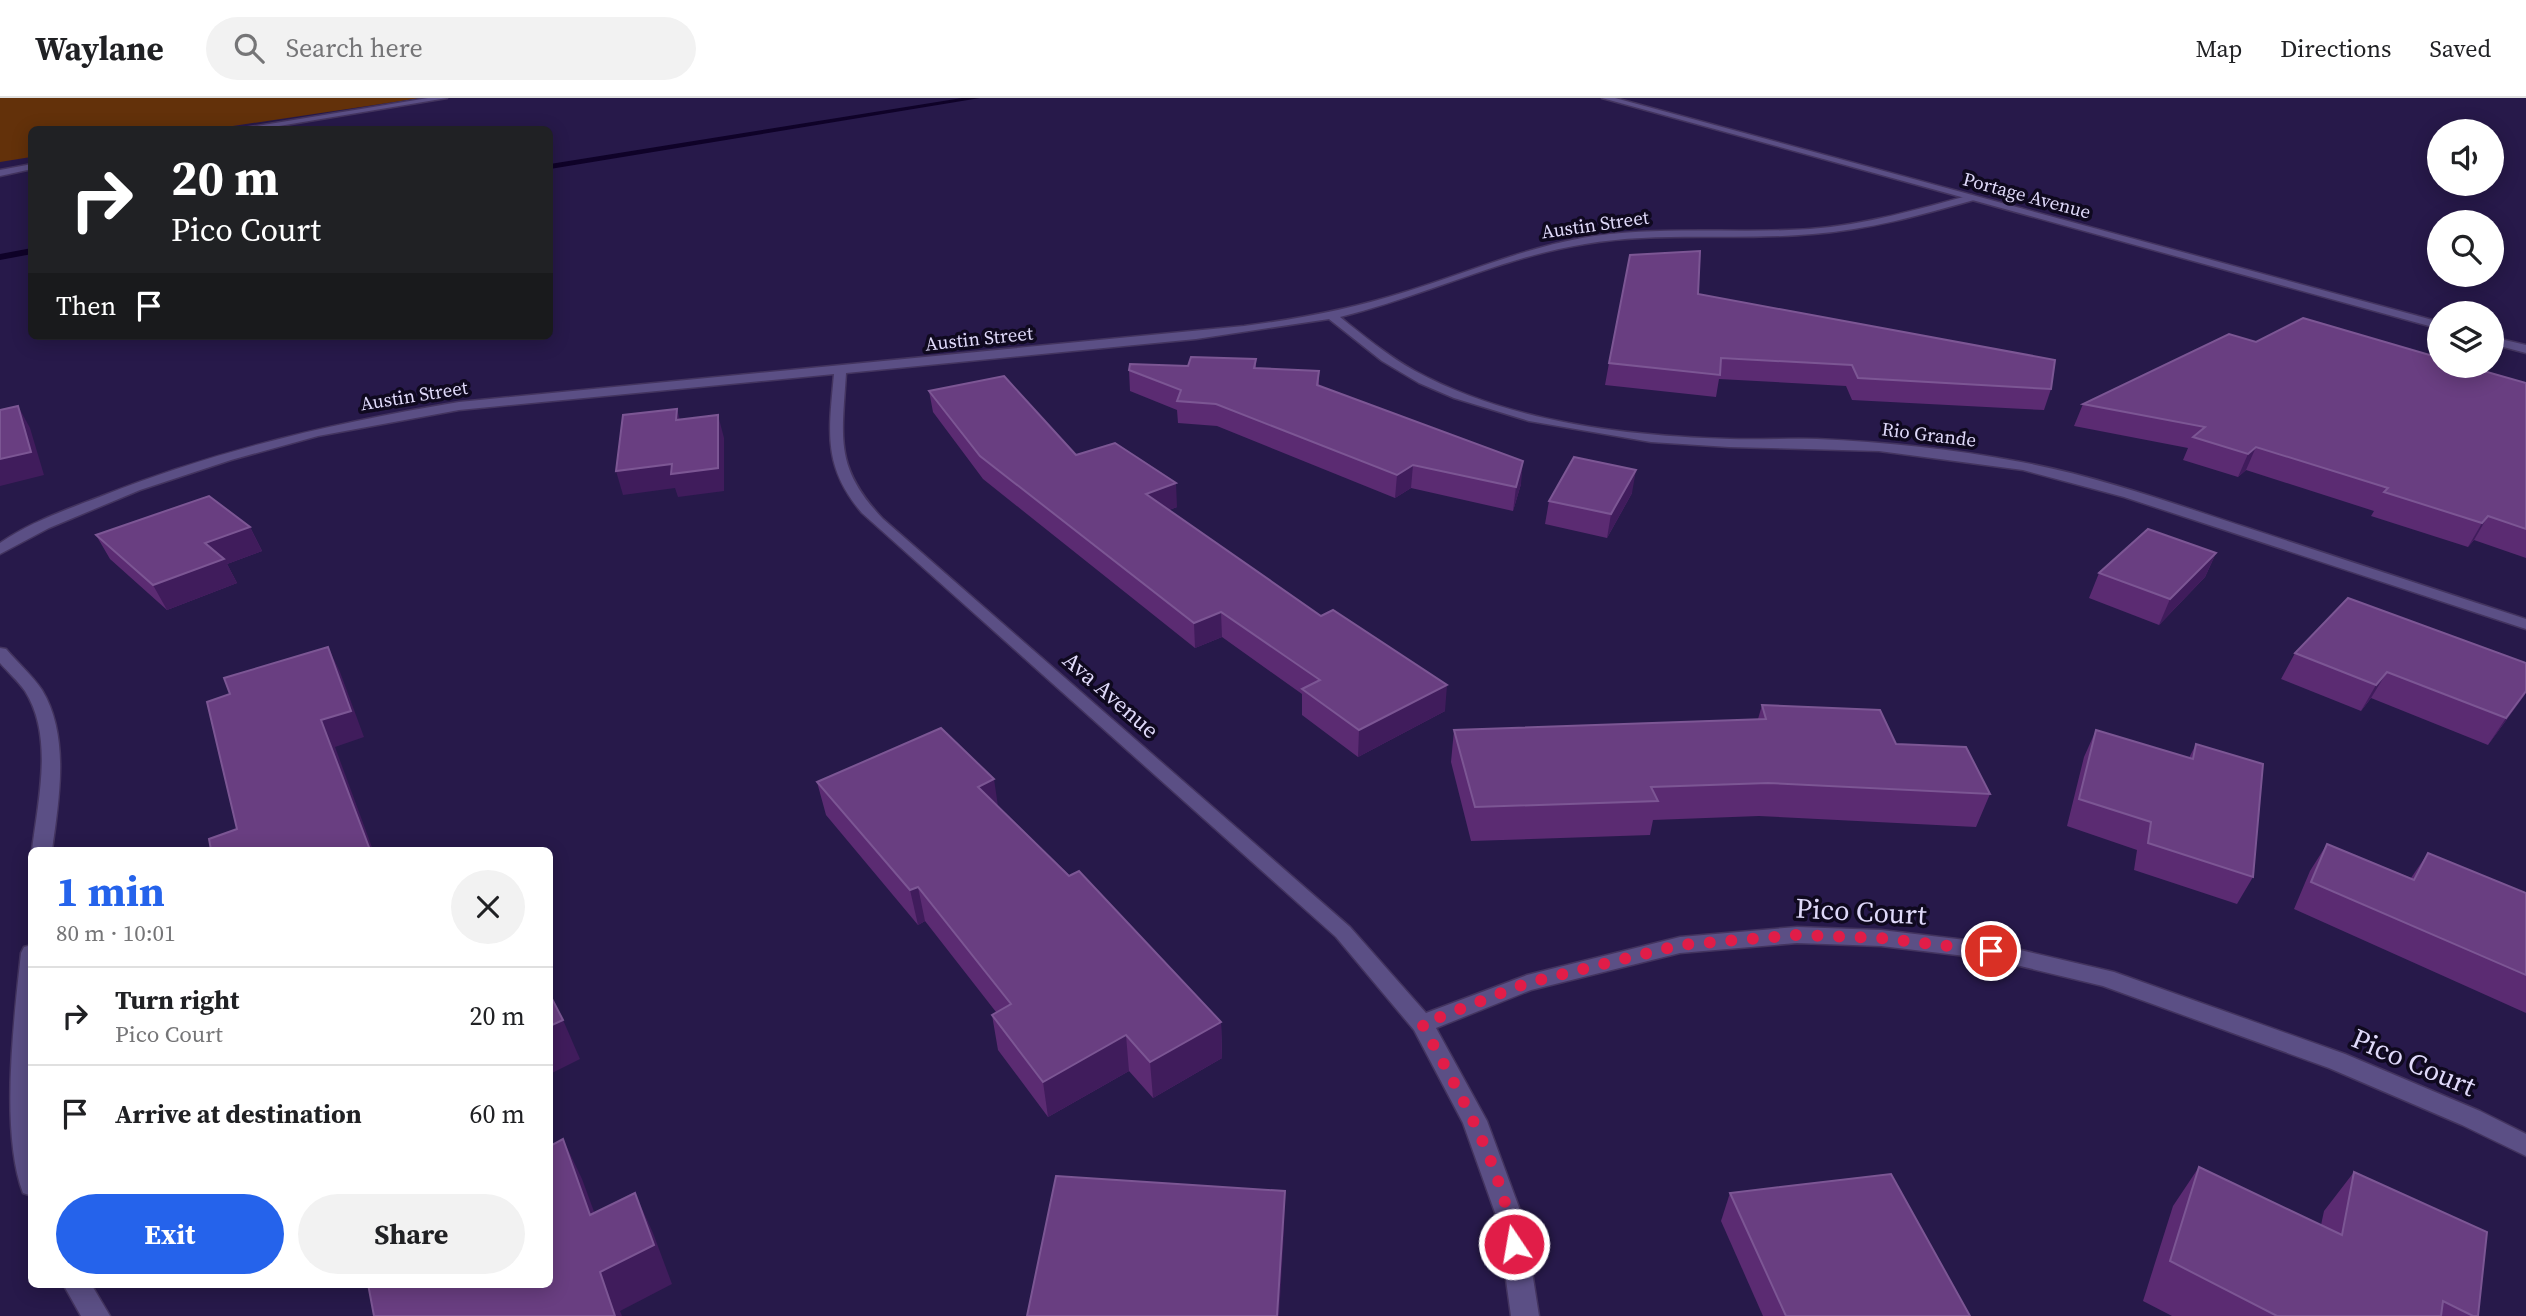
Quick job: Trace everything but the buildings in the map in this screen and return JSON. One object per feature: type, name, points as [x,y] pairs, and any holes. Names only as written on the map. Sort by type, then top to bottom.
[{"type":"street","points":[[262,126],[443,98]]},
{"type":"street","name":"Portage Avenue","points":[[1606,98],[2427,322]]},
{"type":"street","points":[[0,173],[28,167]]},
{"type":"street","name":"Austin Street","points":[[0,550],[50,523],[178,471],[257,447],[335,428],[459,406],[1196,336],[1331,315],[1383,302],[1543,249],[1584,241],[1669,233],[1775,234],[1833,230],[1868,226],[1971,198]]},
{"type":"street","name":"Rio Grande","points":[[1331,315],[1386,358],[1421,379],[1461,396],[1525,415],[1590,429],[1661,438],[1727,443],[1830,444],[1938,452],[2027,467],[2114,489],[2526,624]]},
{"type":"street","points":[[2504,343],[2526,349]]},
{"type":"street","name":"Ava Avenue","points":[[840,371],[836,430],[841,470],[856,497],[878,522],[1343,932],[1422,1024],[1475,1121],[1511,1221],[1525,1316]]},
{"type":"street","points":[[0,653],[34,691],[49,728],[49,777],[42,847]]},
{"type":"street","name":"Pico Court","points":[[1422,1024],[1527,983],[1680,945],[1797,935],[1881,938],[1991,951],[2106,978],[2337,1061],[2471,1118],[2526,1146]]},
{"type":"street","points":[[28,991],[18,1085],[24,1157],[28,1171]]},
{"type":"street","points":[[78,1288],[96,1316]]},
{"type":"shaded area","points":[[0,98],[421,98],[233,126],[28,126],[28,157],[0,162]]},
{"type":"waterway","points":[[553,167],[976,98]]},
{"type":"waterway","points":[[0,257],[28,252]]},
{"type":"route","points":[[1514,1244],[1511,1221],[1475,1121],[1422,1024],[1527,983],[1680,945],[1797,935],[1881,938],[1991,951]]}]
